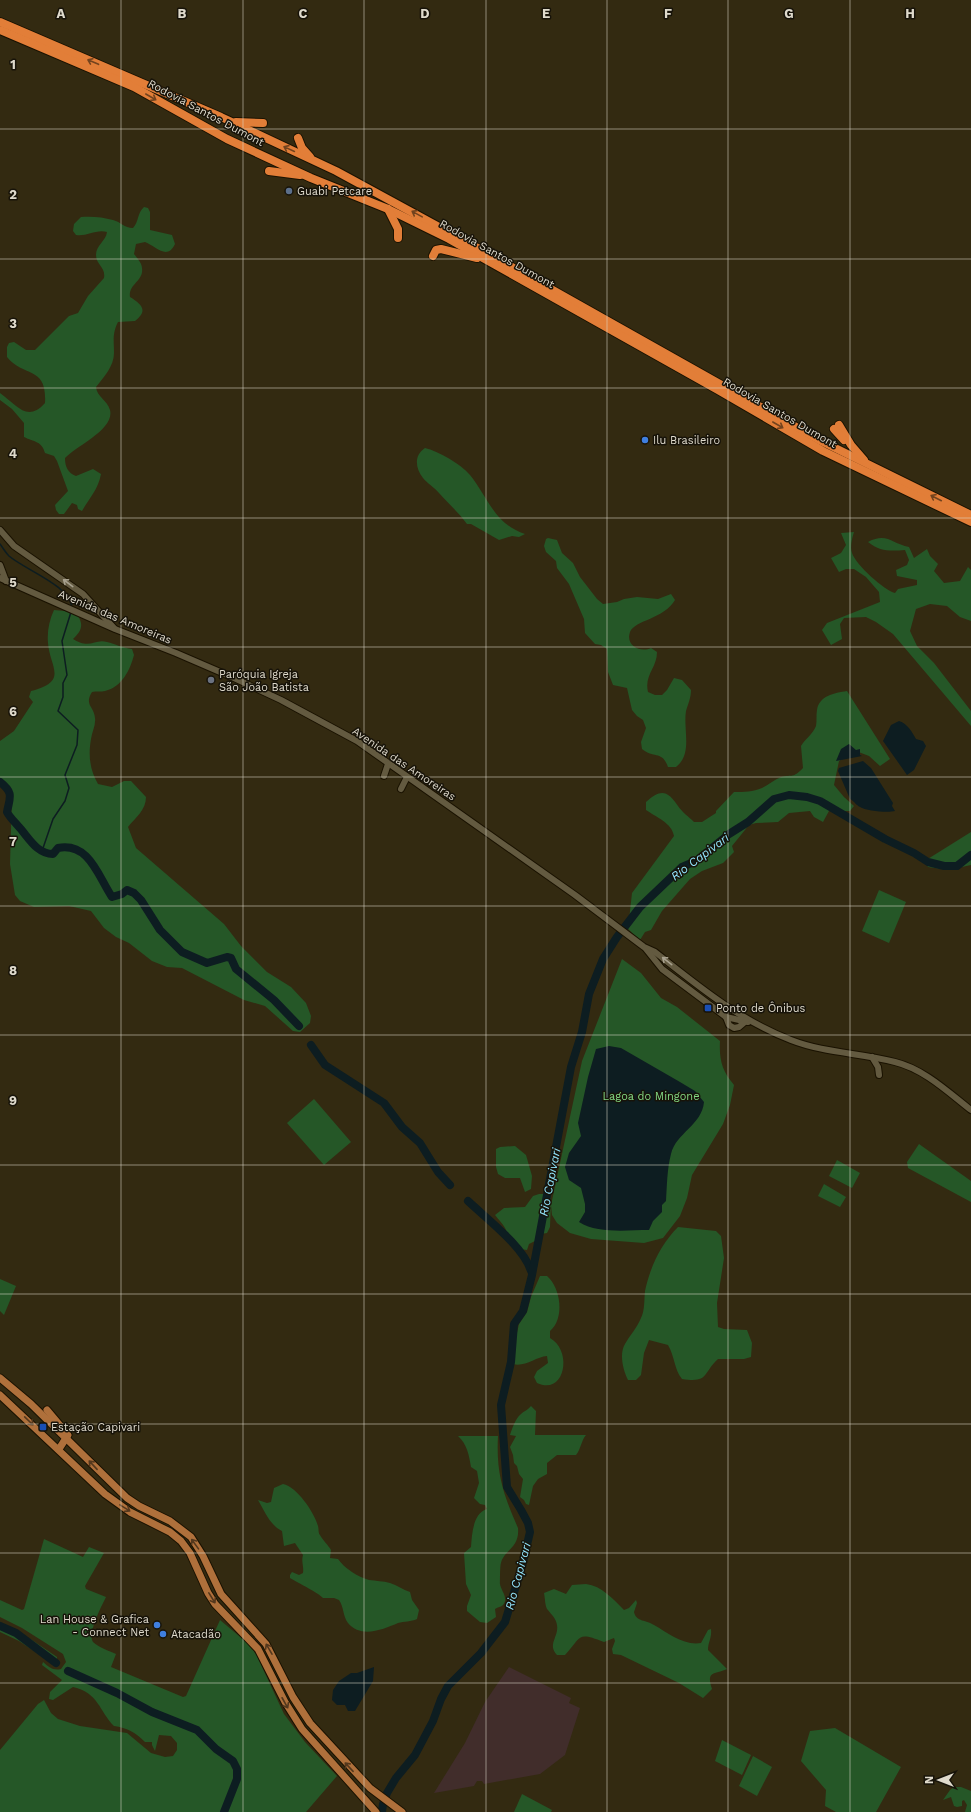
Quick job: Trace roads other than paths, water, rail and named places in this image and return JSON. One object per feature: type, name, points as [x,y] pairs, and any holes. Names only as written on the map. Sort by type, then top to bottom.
[{"type":"highway","name":"Rodovia Santos Dumont","points":[[0,22],[221,117],[314,160],[384,196],[821,441],[971,515]]},
{"type":"highway","name":"Rodovia Santos Dumont","points":[[0,30],[134,87],[227,139],[311,178],[388,209],[489,261],[712,386],[823,452],[971,522]]},
{"type":"highway","points":[[221,117],[242,123],[263,123]]},
{"type":"highway","points":[[298,138],[304,151],[314,160]]},
{"type":"highway","points":[[269,171],[311,178]]},
{"type":"highway","points":[[388,209],[398,229],[398,238]]},
{"type":"highway","points":[[433,256],[436,250],[441,249],[489,261]]},
{"type":"highway","points":[[836,427],[840,437],[851,445],[865,462]]},
{"type":"main road","points":[[0,530],[14,546],[83,594],[115,629]]},
{"type":"main road","points":[[0,568],[6,581]]},
{"type":"main road","name":"Avenida das Amoreiras","points":[[0,578],[115,629],[176,652],[281,700],[357,741],[610,920],[627,934],[655,952],[748,1022],[793,1041],[896,1062],[934,1081],[971,1110]]},
{"type":"main road","points":[[384,776],[388,764]]},
{"type":"main road","points":[[401,789],[407,777]]},
{"type":"main road","name":"Avenida das Amoreiras","points":[[644,946],[667,973],[726,1017],[730,1025],[734,1028],[748,1022]]},
{"type":"main road","points":[[726,1017],[732,1011]]},
{"type":"main road","points":[[872,1057],[878,1067],[879,1075]]},
{"type":"main road","points":[[0,1378],[31,1404],[67,1438],[127,1498],[139,1506],[177,1525],[190,1537],[203,1556],[221,1594],[266,1644],[293,1697],[310,1723],[354,1771],[378,1794],[399,1810]]},
{"type":"main road","points":[[0,1395],[113,1500],[134,1514],[165,1528],[181,1541],[190,1553],[208,1593],[215,1604],[258,1648],[282,1697],[302,1729],[376,1812]]},
{"type":"main road","points":[[47,1410],[64,1428],[68,1435],[59,1449]]},
{"type":"waterway","points":[[0,544],[9,556],[46,579],[64,593],[70,601],[72,609]]},
{"type":"waterway","points":[[42,851],[53,819],[65,801],[69,788],[65,775],[77,745],[78,730],[58,711],[63,697],[63,683],[67,675],[62,641],[71,612]]},
{"type":"waterway","points":[[0,782],[9,792],[10,799],[7,812],[8,814],[38,848],[42,851],[53,854],[58,848],[78,850],[91,862],[112,897],[122,894],[127,890],[134,893],[141,900],[160,930],[182,952],[207,963],[227,957],[231,958],[236,969],[274,1000],[299,1026]]},
{"type":"waterway","name":"Rio Capivari","points":[[382,1812],[387,1793],[396,1778],[415,1755],[433,1721],[441,1699],[448,1686],[481,1653],[505,1622],[522,1566],[530,1532],[528,1523],[507,1487],[501,1405],[511,1362],[514,1324],[523,1311],[532,1275],[571,1067],[582,1032],[589,994],[603,959],[617,937],[640,907],[682,867],[696,861],[729,834],[748,822],[774,799],[789,795],[807,797],[820,801],[928,862],[944,866],[957,866],[971,855]]},
{"type":"waterway","points":[[311,1045],[325,1065],[384,1103],[402,1127],[420,1143],[438,1172],[450,1185]]},
{"type":"waterway","points":[[468,1201],[513,1243],[521,1252],[531,1271]]},
{"type":"waterway","points":[[0,1626],[16,1633],[56,1663]]},
{"type":"waterway","points":[[68,1671],[117,1693],[152,1712],[197,1730],[216,1749],[233,1761],[237,1769],[237,1779],[224,1812]]},
{"type":"place","name":"Guabi Petcare","points":[[289,191]]},
{"type":"place","name":"Ilu Brasileiro","points":[[645,440]]},
{"type":"place","name":"Paróquia Igreja São João Batista","points":[[211,680]]},
{"type":"place","name":"Ponto de Ônibus","points":[[708,1008]]},
{"type":"place","name":"Estação Capivari","points":[[43,1427]]},
{"type":"place","name":"Lan House & Grafica - Connect Net","points":[[157,1625]]},
{"type":"place","name":"Atacadão","points":[[163,1634]]},
{"type":"park label","name":"Lagoa do Mingone","points":[[651,1096]]}]
